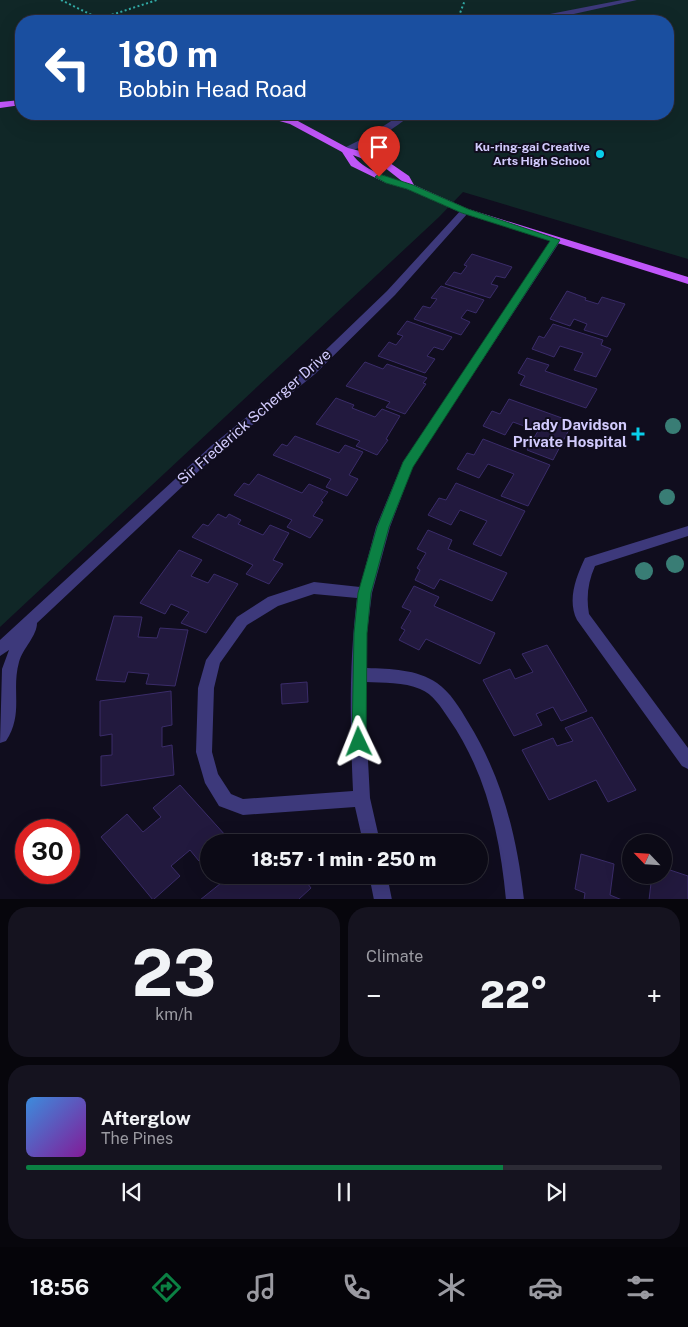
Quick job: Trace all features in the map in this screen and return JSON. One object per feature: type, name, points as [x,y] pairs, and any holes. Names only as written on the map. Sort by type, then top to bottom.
[{"type":"main road","points":[[0,105],[15,104]]},
{"type":"main road","points":[[286,120],[345,150],[354,164],[389,182],[410,187],[465,211],[688,281]]},
{"type":"street","points":[[555,15],[633,0]]},
{"type":"street","points":[[345,150],[371,138],[398,120]]},
{"type":"street","name":"Sir Frederick Scherger Drive","points":[[0,649],[214,449],[310,371],[391,292],[465,211]]},
{"type":"street","points":[[369,834],[362,798],[358,723],[360,633],[365,593],[383,527],[407,466],[556,240]]},
{"type":"street","points":[[688,531],[590,562],[581,578],[579,598],[582,616],[688,761]]},
{"type":"street","points":[[362,798],[244,808],[225,800],[210,778],[204,752],[206,688],[213,660],[242,621],[273,601],[314,588],[365,593]]},
{"type":"street","name":"Sir Frederick Scherger Drive","points":[[0,736],[4,732],[10,708],[12,661],[35,617]]},
{"type":"street","points":[[360,675],[400,676],[430,686],[447,704],[481,760],[496,796],[511,855],[515,899]]},
{"type":"street","points":[[380,884],[383,899]]},
{"type":"path","points":[[61,0],[91,15]]},
{"type":"path","points":[[111,15],[157,0]]},
{"type":"path","points":[[459,15],[464,0]]},
{"type":"green space","points":[[0,0],[688,0],[688,259],[463,192],[439,217],[0,627]]},
{"type":"building","points":[[472,254],[512,267],[505,278],[496,276],[491,284],[498,286],[490,298],[445,284],[454,272],[461,274],[467,266],[464,265]]},
{"type":"building","points":[[441,286],[484,300],[476,313],[467,310],[461,318],[470,322],[461,335],[414,319],[423,306],[430,308],[437,299],[431,298]]},
{"type":"building","points":[[567,291],[598,304],[602,297],[625,304],[607,337],[584,330],[587,324],[574,319],[570,326],[550,319]]},
{"type":"building","points":[[407,321],[452,337],[443,350],[434,347],[427,356],[435,359],[425,373],[378,356],[389,342],[396,345],[403,336],[397,334]]},
{"type":"building","points":[[553,324],[603,340],[601,345],[611,349],[596,377],[574,370],[583,353],[560,346],[554,357],[532,349],[539,336],[544,338]]},
{"type":"building","points":[[527,358],[549,365],[545,371],[597,389],[586,408],[520,385],[525,376],[518,373]]},
{"type":"building","points":[[365,362],[383,369],[387,364],[427,378],[423,383],[426,384],[405,414],[386,407],[390,402],[346,386]]},
{"type":"building","points":[[336,398],[354,405],[352,408],[375,417],[382,409],[400,416],[386,439],[388,440],[377,455],[356,446],[360,441],[316,424]]},
{"type":"building","points":[[509,399],[573,422],[553,460],[527,450],[538,431],[513,422],[505,435],[483,426],[492,411],[500,414]]},
{"type":"building","points":[[295,436],[339,453],[345,445],[363,452],[349,475],[358,479],[347,496],[326,487],[331,479],[273,455],[282,444],[287,446]]},
{"type":"building","points":[[483,439],[550,465],[528,506],[501,496],[514,474],[488,464],[479,478],[457,469],[467,453],[474,455]]},
{"type":"building","points":[[258,474],[302,493],[309,484],[328,492],[313,516],[323,520],[310,538],[287,527],[292,520],[234,495],[244,483],[249,485]]},
{"type":"building","points":[[456,483],[525,511],[501,556],[473,544],[487,521],[460,510],[451,525],[428,515],[439,498],[446,500]]},
{"type":"building","points":[[218,514],[226,518],[229,514],[241,520],[238,524],[263,535],[270,525],[289,533],[273,560],[283,564],[269,584],[246,574],[253,565],[192,537],[203,524],[208,526]]},
{"type":"building","points":[[428,530],[452,540],[448,549],[507,573],[492,601],[440,579],[434,589],[415,580],[420,570],[417,568],[426,553],[417,549]]},
{"type":"building","points":[[179,550],[202,560],[191,576],[208,583],[214,574],[238,584],[206,633],[181,623],[189,612],[171,604],[165,614],[140,603]]},
{"type":"building","points":[[414,586],[439,597],[434,606],[495,633],[480,664],[426,639],[419,650],[399,640],[405,630],[401,628],[411,611],[402,607]]},
{"type":"building","points":[[114,616],[142,617],[138,637],[157,638],[160,628],[188,630],[175,686],[146,684],[149,674],[128,672],[125,682],[96,680]]},
{"type":"building","points":[[547,645],[587,711],[561,721],[553,707],[536,714],[542,725],[514,736],[483,680],[510,669],[515,679],[533,672],[522,654]]},
{"type":"building","points":[[307,682],[308,702],[282,704],[281,684]]},
{"type":"building","points":[[171,691],[172,725],[162,727],[162,747],[172,745],[174,775],[101,786],[101,756],[112,755],[112,734],[100,736],[100,701]]},
{"type":"building","points":[[592,717],[636,790],[608,802],[596,780],[549,800],[522,750],[553,738],[557,746],[573,741],[565,728]]},
{"type":"building","points":[[180,785],[224,834],[200,834],[200,860],[190,850],[171,866],[180,876],[152,899],[101,837],[127,814],[143,832],[161,817],[153,808]]},
{"type":"building","points":[[581,854],[614,864],[610,895],[620,899],[584,899],[585,893],[575,889]]},
{"type":"building","points":[[672,871],[688,876],[688,899],[649,899],[651,884],[672,884]]},
{"type":"building","points":[[220,884],[308,884],[311,888],[299,899],[201,899]]},
{"type":"place","name":"Ku-ring-gai Creative Arts High School","points":[[600,154]]},
{"type":"place","name":"Lady Davidson Private Hospital","points":[[638,434]]},
{"type":"route","points":[[359,742],[360,633],[365,593],[383,527],[407,466],[556,240],[465,211],[410,187],[389,182],[379,177]]}]
